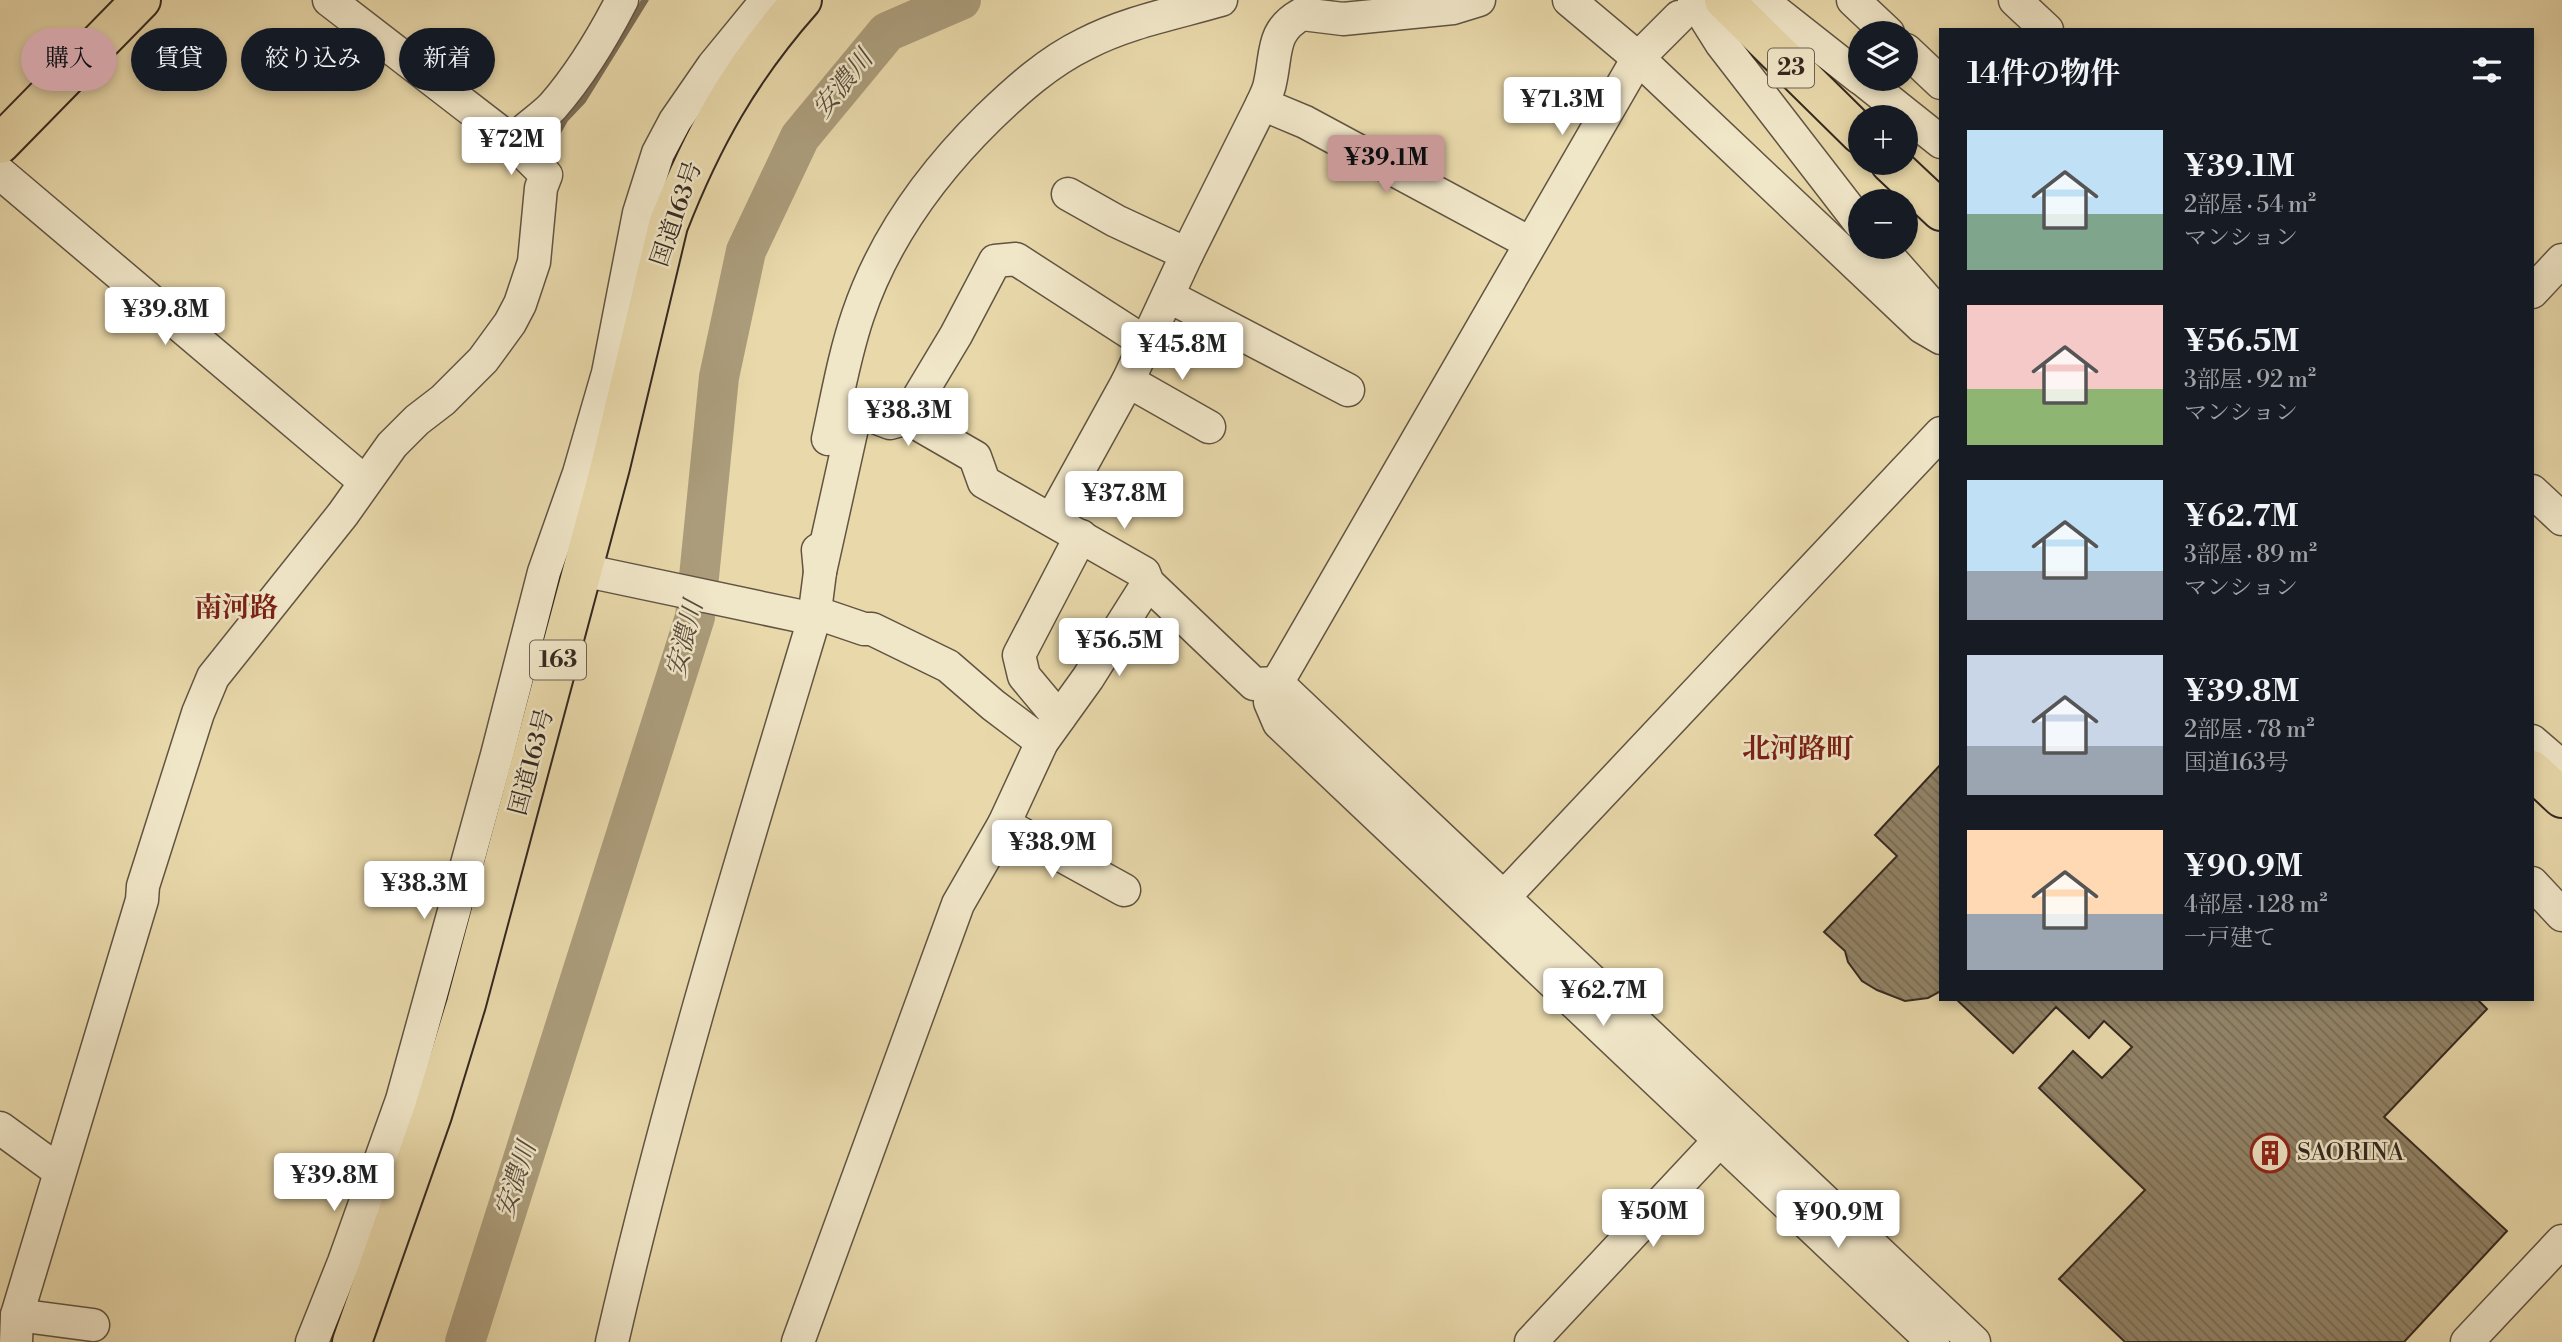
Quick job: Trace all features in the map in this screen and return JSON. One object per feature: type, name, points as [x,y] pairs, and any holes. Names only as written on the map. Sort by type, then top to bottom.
[{"type":"highway","points":[[0,144],[141,0]]},
{"type":"highway","name":"国道163号","points":[[352,1342],[432,1115],[594,572],[610,467],[668,225],[718,114],[775,30],[802,0]]},
{"type":"highway","name":"23","points":[[1724,0],[1848,122]]},
{"type":"highway","points":[[1903,175],[1939,209]]},
{"type":"highway","points":[[2534,772],[2562,798]]},
{"type":"street","points":[[93,1325],[17,1329],[60,1171],[142,900],[143,886],[198,713],[213,677],[343,513],[392,445],[483,360],[510,323],[520,304],[534,262],[541,188],[546,175],[513,142],[328,0]]},
{"type":"street","points":[[513,142],[524,128],[537,121],[551,108],[568,88],[622,0]]},
{"type":"street","points":[[312,1342],[402,1100],[497,755],[544,572],[579,473],[608,373],[639,213],[658,153],[675,121],[706,77],[766,0]]},
{"type":"street","points":[[820,572],[817,538],[826,449],[842,374],[858,315],[887,247],[902,221],[938,171],[973,134],[1002,105],[1055,61],[1107,34],[1221,0]]},
{"type":"street","points":[[1054,521],[1058,508],[1128,381],[1187,254],[1262,104],[1270,83],[1273,58],[1281,30],[1302,13],[1343,19],[1453,8],[1479,0]]},
{"type":"street","points":[[1569,0],[1638,58],[1922,327],[1939,337]]},
{"type":"street","points":[[1761,0],[1848,68]]},
{"type":"street","points":[[1853,0],[1875,21]]},
{"type":"street","points":[[2015,0],[2045,28]]},
{"type":"street","points":[[1848,207],[1721,43],[1687,9],[1638,58],[1277,683],[1270,702],[1279,723],[1729,1130],[1974,1342]]},
{"type":"street","points":[[1918,61],[1939,81]]},
{"type":"street","points":[[1877,91],[1939,140]]},
{"type":"street","points":[[1262,104],[1305,122],[1530,243]]},
{"type":"street","points":[[0,173],[365,482]]},
{"type":"street","points":[[1068,194],[1116,221],[1187,254]]},
{"type":"street","points":[[912,417],[914,405],[956,335],[995,261],[1016,258],[1146,343]]},
{"type":"street","points":[[1891,259],[1939,314]]},
{"type":"street","points":[[2534,290],[2562,260]]},
{"type":"street","points":[[1168,296],[1348,390]]},
{"type":"street","points":[[1128,381],[1209,427]]},
{"type":"street","points":[[612,1342],[696,1020],[811,617],[856,410],[890,424],[912,417]]},
{"type":"street","points":[[912,417],[923,427],[975,457],[984,482],[1144,573],[1148,583],[1254,684],[1277,683],[1504,897],[1933,1342]]},
{"type":"street","points":[[1504,897],[1939,435]]},
{"type":"street","points":[[2534,493],[2562,519]]},
{"type":"street","points":[[1051,730],[1024,676],[1019,654],[1081,536]]},
{"type":"street","points":[[594,572],[872,629],[948,666],[993,705],[1051,730]]},
{"type":"street","points":[[798,1342],[958,904],[1004,824],[1051,730],[1088,678],[1148,583]]},
{"type":"street","points":[[2534,743],[2562,767]]},
{"type":"street","points":[[1004,824],[1124,890]]},
{"type":"street","points":[[2534,885],[2562,915]]},
{"type":"street","points":[[0,1128],[60,1171]]},
{"type":"street","points":[[1531,1342],[1729,1130]]},
{"type":"street","points":[[2467,1342],[2562,1241]]},
{"type":"building","points":[[1939,766],[1939,992],[1928,998],[1905,1001],[1862,981],[1848,962],[1845,951],[1824,932],[1897,856],[1875,835]]},
{"type":"building","points":[[1958,1001],[2479,1001],[2487,1009],[2384,1117],[2507,1231],[2404,1342],[2125,1342],[2059,1279],[2145,1190],[2039,1088],[2073,1051],[2102,1078],[2132,1047],[2104,1021],[2089,1038],[2056,1007],[2013,1053]]},
{"type":"waterway","points":[[546,152],[565,119],[583,100],[645,0]]},
{"type":"waterway","name":"安濃川","points":[[465,1342],[695,617],[719,377],[746,251],[800,137],[887,32],[961,0]]},
{"type":"place","name":"SAORINA","points":[[2270,1153]]},
{"type":"district","name":"南河路","points":[[236,608]]},
{"type":"district","name":"北河路町","points":[[1798,749]]}]
